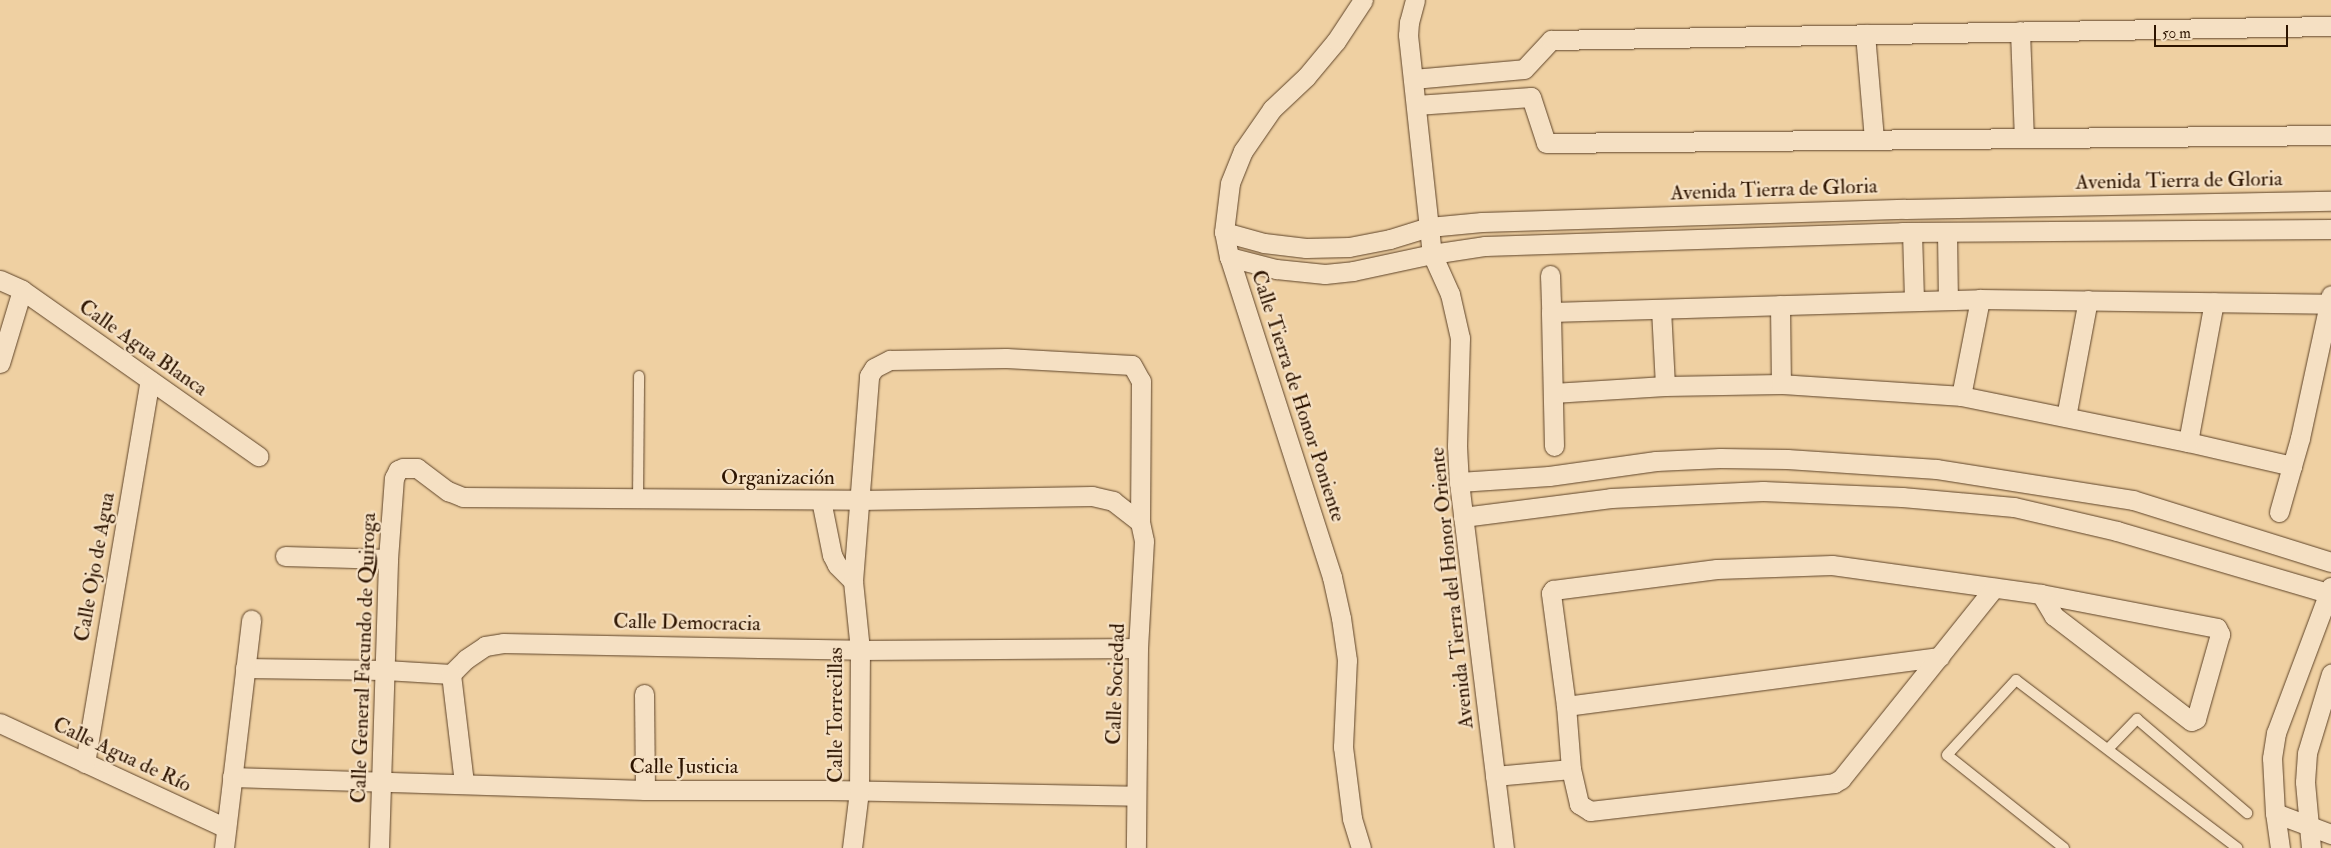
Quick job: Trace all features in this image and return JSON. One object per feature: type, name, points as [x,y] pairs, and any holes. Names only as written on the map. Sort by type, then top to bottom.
[{"type":"street","name":"Calle Tierra de Honor Poniente","points":[[1361,848],[1352,818],[1343,747],[1347,660],[1341,618],[1329,567],[1229,257],[1224,232],[1230,183],[1243,152],[1272,109],[1306,77],[1336,41],[1363,0]]},
{"type":"street","name":"Avenida Tierra del Honor Oriente","points":[[1415,0],[1409,22],[1408,35],[1432,254],[1450,294],[1460,338],[1457,446],[1459,482],[1504,848]]},
{"type":"street","points":[[1413,79],[1524,69],[1550,40],[2331,26]]},
{"type":"street","points":[[2020,32],[2024,138]]},
{"type":"street","points":[[1865,34],[1874,140]]},
{"type":"street","points":[[1416,105],[1531,97],[1546,143],[2331,135]]},
{"type":"street","name":"Avenida Tierra de Gloria","points":[[1224,232],[1264,243],[1306,248],[1349,247],[1390,239],[1429,227],[1502,221],[1905,209],[2331,201]]},
{"type":"street","points":[[1229,257],[1276,269],[1326,274],[1381,267],[1432,254],[1485,246],[1912,232],[2331,229]]},
{"type":"street","points":[[1912,232],[1914,301]]},
{"type":"street","points":[[1947,232],[1948,300]]},
{"type":"street","points":[[1550,275],[1554,446]]},
{"type":"street","name":"Calle Agua Blanca","points":[[0,280],[22,290],[258,456]]},
{"type":"street","points":[[0,362],[22,290]]},
{"type":"street","points":[[1961,396],[1980,299]]},
{"type":"street","points":[[1551,312],[1980,299],[2214,302],[2330,299],[2300,438],[2279,512]]},
{"type":"street","points":[[2066,417],[2088,300]]},
{"type":"street","points":[[2188,442],[2214,302]]},
{"type":"street","points":[[1780,305],[1781,384]]},
{"type":"street","points":[[1661,309],[1664,386]]},
{"type":"street","name":"Calle Torrecillas","points":[[852,848],[859,791],[860,650],[853,581],[867,384],[874,368],[890,360],[1006,358]]},
{"type":"street","name":"Calle Sociedad","points":[[1006,358],[1132,365],[1141,381],[1140,522],[1144,541],[1138,648],[1136,848]]},
{"type":"street","name":"Calle Ojo de Agua","points":[[85,763],[150,380]]},
{"type":"street","points":[[1552,392],[1664,386],[1781,384],[1961,396],[2188,442],[2292,466]]},
{"type":"street","points":[[1459,482],[1549,476],[1656,461],[1720,458],[1787,459],[1937,469],[2133,500],[2331,562]]},
{"type":"street","name":"Organización","points":[[398,470],[408,466],[417,468],[448,491],[464,497],[638,500],[860,500],[1092,496],[1113,501],[1140,522]]},
{"type":"street","name":"Calle General Facundo de Quiroga","points":[[379,848],[388,559],[394,478],[398,470]]},
{"type":"street","points":[[1463,518],[1620,498],[1763,491],[1902,497],[2014,507],[2117,531],[2330,591],[2276,733],[2272,758],[2275,813],[2279,843],[2312,848],[2305,782],[2307,753],[2314,722],[2331,674]]},
{"type":"street","points":[[821,500],[832,555],[837,565],[853,581]]},
{"type":"street","points":[[285,556],[388,559]]},
{"type":"street","points":[[1994,588],[1841,779],[1834,783],[1590,811],[1579,804],[1572,768],[1551,593],[1556,588],[1717,569],[1832,565],[2041,594],[2217,628],[2220,634],[2196,720],[2191,720],[2054,616],[2041,594]]},
{"type":"street","points":[[224,848],[251,620]]},
{"type":"street","name":"Calle Democracia","points":[[451,674],[466,659],[485,646],[503,642],[860,650],[1138,648]]},
{"type":"street","points":[[1566,706],[1940,657]]},
{"type":"street","points":[[245,668],[384,670],[451,674],[464,783]]},
{"type":"street","points":[[644,694],[645,790]]},
{"type":"street","name":"Calle Agua de Río","points":[[0,723],[226,828]]},
{"type":"street","points":[[1495,776],[1572,768]]},
{"type":"street","name":"Calle Justicia","points":[[232,777],[381,780],[645,790],[859,791],[1136,796]]},
{"type":"street","points":[[2275,813],[2331,834]]},
{"type":"lane","points":[[638,500],[639,376]]},
{"type":"lane","points":[[2064,848],[1947,755],[2016,680],[2237,848]]},
{"type":"lane","points":[[2108,749],[2136,719],[2247,813]]}]
